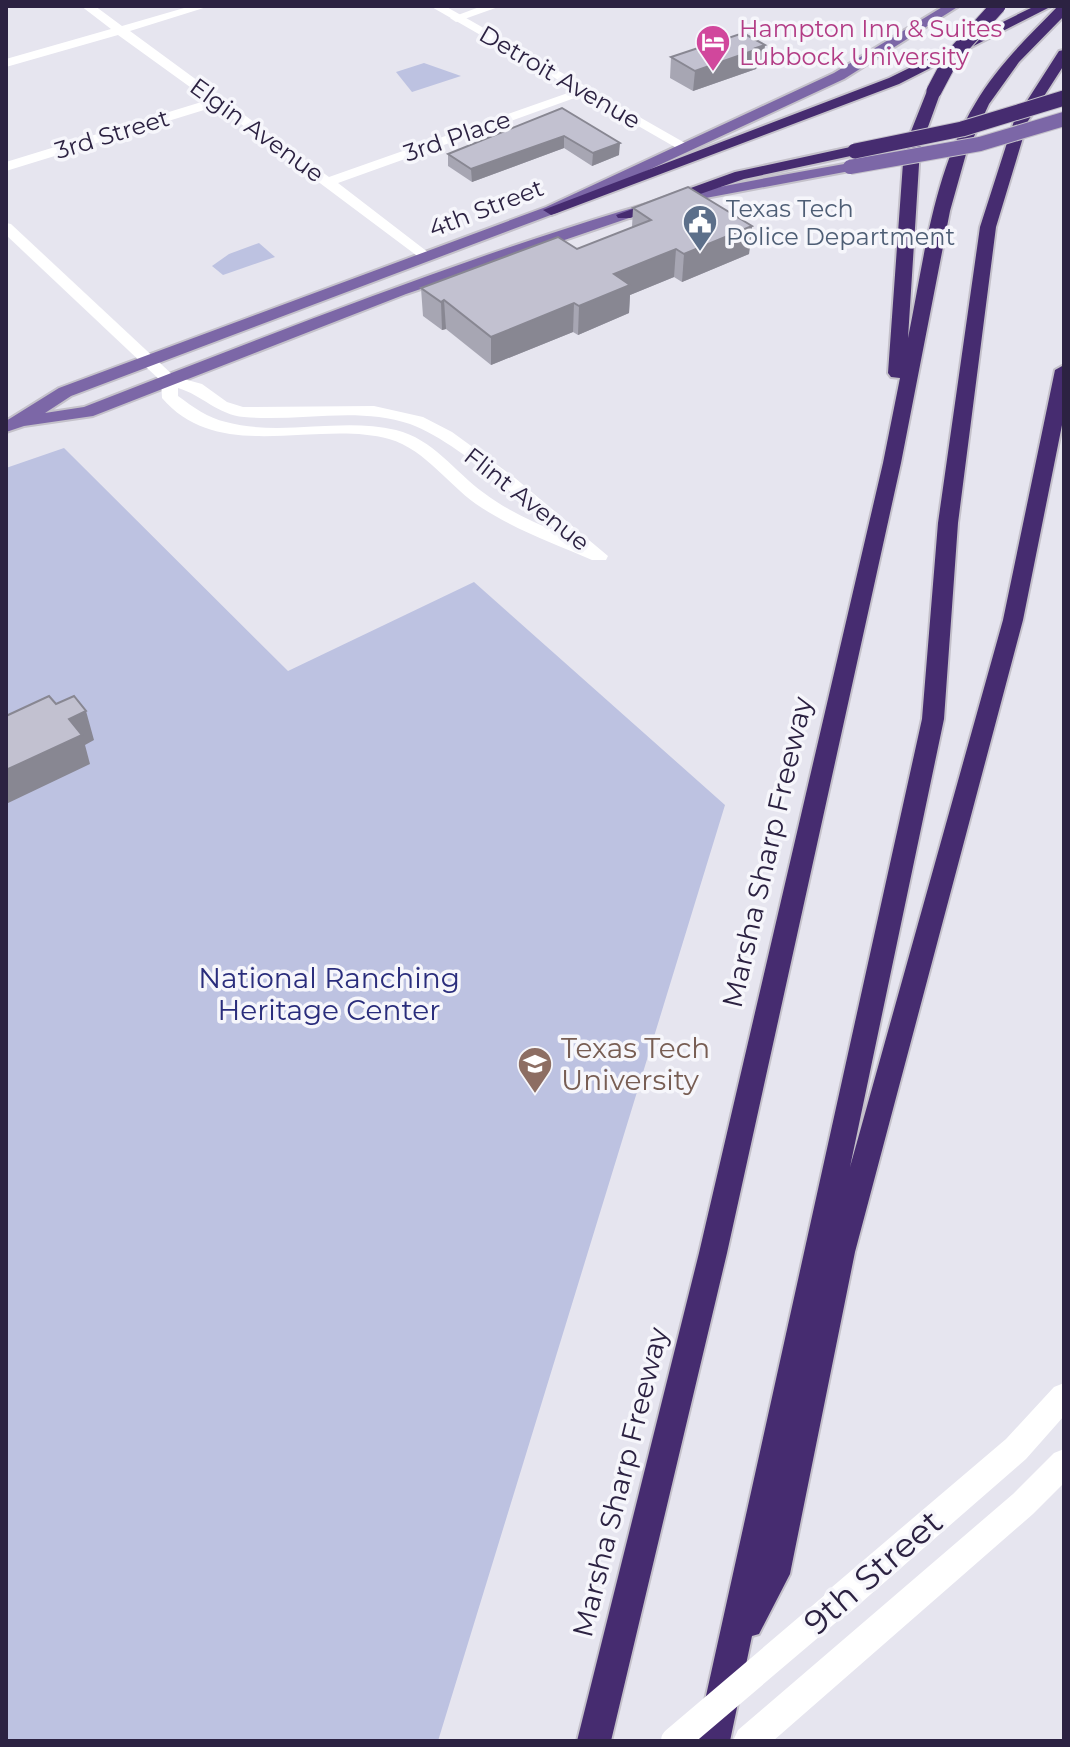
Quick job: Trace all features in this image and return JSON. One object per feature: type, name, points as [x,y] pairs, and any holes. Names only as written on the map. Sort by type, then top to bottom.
[{"type":"highway","points":[[892,463],[912,149],[934,91],[952,57],[998,6]]},
{"type":"highway","points":[[551,210],[894,81],[1045,6]]},
{"type":"highway","name":"Marsha Sharp Freeway","points":[[594,1741],[713,1253],[892,463],[942,211],[958,154],[982,104],[1014,59],[1064,8]]},
{"type":"highway","points":[[713,1741],[933,719],[948,523],[988,227],[1021,121],[1049,72],[1064,54]]},
{"type":"highway","points":[[624,215],[716,182],[852,159],[1064,98]]},
{"type":"highway","points":[[734,1645],[774,1574],[841,1252],[1013,620],[1064,370]]},
{"type":"main road","name":"4th Street","points":[[14,424],[65,392],[551,210],[839,76],[953,6]]},
{"type":"main road","points":[[852,159],[980,144],[1064,119]]},
{"type":"main road","name":"4th Street","points":[[14,424],[87,412],[401,291],[624,215]]},
{"type":"street","name":"Elgin Avenue","points":[[87,6],[424,256]]},
{"type":"street","points":[[6,63],[204,6]]},
{"type":"street","name":"Detroit Avenue","points":[[436,6],[685,147]]},
{"type":"street","points":[[456,18],[495,6]]},
{"type":"street","name":"3rd Place","points":[[327,182],[587,91]]},
{"type":"street","name":"3rd Street","points":[[6,167],[218,101]]},
{"type":"street","name":"Flint Avenue","points":[[6,227],[169,380],[196,388],[221,406],[243,412],[374,411],[417,421],[446,436],[509,482],[599,556],[489,505],[422,449],[402,438],[355,429],[254,432],[224,429],[197,418],[177,405],[170,398],[169,380]]},
{"type":"street","name":"9th Street","points":[[675,1741],[1016,1449],[1064,1396]]},
{"type":"street","name":"9th Street","points":[[749,1741],[1023,1504],[1064,1463]]},
{"type":"green space","points":[[424,63],[461,76],[412,92],[396,72]]},
{"type":"green space","points":[[259,243],[275,257],[223,275],[212,266],[229,254]]},
{"type":"green space","name":"National Ranching Heritage Center","points":[[64,448],[288,671],[474,582],[725,805],[438,1741],[6,1741],[6,468]]},
{"type":"building","points":[[743,33],[765,45],[695,71],[671,57]]},
{"type":"building","points":[[562,108],[620,143],[593,153],[564,136],[471,169],[448,154]]},
{"type":"building","points":[[688,187],[752,226],[684,254],[676,249],[614,274],[630,285],[579,306],[574,303],[491,337],[444,300],[441,302],[421,288],[558,237],[577,249],[651,220],[633,208]]},
{"type":"building","points":[[49,696],[56,704],[74,696],[86,711],[69,719],[82,735],[6,770],[6,716]]},
{"type":"place","name":"Hampton Inn & Suites Lubbock University","points":[[713,73]]},
{"type":"place","name":"Texas Tech Police Department","points":[[700,253]]},
{"type":"place","name":"Texas Tech University","points":[[535,1095]]}]
